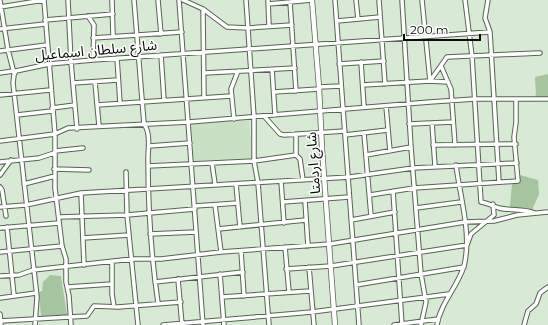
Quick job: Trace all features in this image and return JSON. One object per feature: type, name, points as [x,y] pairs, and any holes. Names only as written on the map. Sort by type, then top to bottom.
[{"type":"main road","name":"شارع اردمتا","points":[[312,0],[335,325]]},
{"type":"street","points":[[0,7],[44,0],[50,90],[55,134],[54,169],[56,198],[62,246],[66,260],[66,282],[68,287],[71,325]]},
{"type":"street","points":[[68,0],[71,62],[77,129]]},
{"type":"street","points":[[112,0],[113,36]]},
{"type":"street","points":[[134,0],[137,57],[144,124],[146,127],[149,146],[148,166],[150,234],[158,303]]},
{"type":"street","points":[[158,0],[161,34]]},
{"type":"street","points":[[179,0],[203,323]]},
{"type":"street","points":[[183,0],[203,9],[227,27],[248,28],[292,25]]},
{"type":"street","points":[[246,0],[254,117],[254,160],[258,182],[269,325]]},
{"type":"street","points":[[269,26],[268,2],[312,0]]},
{"type":"street","points":[[335,0],[359,325]]},
{"type":"street","points":[[356,0],[358,19]]},
{"type":"street","points":[[379,0],[385,84]]},
{"type":"street","points":[[402,0],[414,188],[421,274],[426,307],[422,325]]},
{"type":"street","points":[[422,0],[430,81]]},
{"type":"street","points":[[465,0],[472,56],[481,202],[493,204],[499,208],[511,208],[536,213]]},
{"type":"street","points":[[488,0],[485,18],[490,32],[495,99],[495,144],[499,182]]},
{"type":"street","points":[[0,2],[2,29],[14,72],[16,115],[36,293],[35,325]]},
{"type":"street","points":[[290,2],[296,91]]},
{"type":"street","points":[[203,9],[205,73],[204,97]]},
{"type":"street","points":[[2,29],[70,17],[113,14]]},
{"type":"street","points":[[88,16],[93,22],[93,60]]},
{"type":"street","points":[[337,21],[380,17]]},
{"type":"street","points":[[93,38],[182,32]]},
{"type":"street","name":"شارع سلطان اسماعيل","points":[[0,73],[14,72],[23,68],[49,64],[93,60],[490,32]]},
{"type":"street","points":[[0,51],[47,45]]},
{"type":"street","points":[[430,81],[447,57],[540,53]]},
{"type":"street","points":[[161,55],[164,100]]},
{"type":"street","points":[[117,58],[120,103]]},
{"type":"street","points":[[339,64],[384,61]]},
{"type":"street","points":[[361,62],[364,107]]},
{"type":"street","points":[[441,66],[451,89],[455,145]]},
{"type":"street","points":[[205,73],[295,68]]},
{"type":"street","points":[[272,70],[275,115]]},
{"type":"street","points":[[234,119],[231,96],[232,84],[238,71]]},
{"type":"street","points":[[73,83],[118,80]]},
{"type":"street","points":[[95,82],[99,126]]},
{"type":"street","points":[[363,86],[408,82],[448,82]]},
{"type":"street","points":[[274,92],[341,86]]},
{"type":"street","points":[[0,95],[50,90]]},
{"type":"street","points":[[97,105],[231,96]]},
{"type":"street","points":[[370,195],[414,188],[518,181],[516,144],[514,136],[516,122],[516,99]]},
{"type":"street","points":[[0,141],[55,134],[68,128],[77,129],[99,126],[234,119],[451,100],[548,99]]},
{"type":"street","points":[[16,115],[75,105]]},
{"type":"street","points":[[386,106],[390,151]]},
{"type":"street","points":[[264,116],[280,134],[364,133],[388,130]]},
{"type":"street","points":[[409,124],[453,122]]},
{"type":"street","points":[[432,123],[435,166]]},
{"type":"street","points":[[364,133],[371,216]]},
{"type":"street","points":[[296,134],[296,155],[300,159],[303,180]]},
{"type":"street","points":[[149,146],[190,143]]},
{"type":"street","points":[[433,145],[516,144]]},
{"type":"street","points":[[366,155],[411,147]]},
{"type":"street","points":[[0,162],[22,158],[39,158],[55,152],[83,148]]},
{"type":"street","points":[[148,166],[254,160],[296,155]]},
{"type":"street","points":[[0,175],[11,160]]},
{"type":"street","points":[[212,163],[215,184]]},
{"type":"street","points":[[2,207],[26,205],[81,193],[126,189],[303,180],[368,175],[435,166],[517,163]]},
{"type":"street","points":[[456,165],[467,245]]},
{"type":"street","points":[[54,169],[89,170]]},
{"type":"street","points":[[126,172],[127,215],[138,325]]},
{"type":"street","points":[[24,184],[55,176]]},
{"type":"street","points":[[281,181],[284,223]]},
{"type":"street","points":[[236,184],[240,227]]},
{"type":"street","points":[[0,187],[2,190],[2,207],[6,216]]},
{"type":"street","points":[[393,191],[402,324]]},
{"type":"street","points":[[81,193],[84,265]]},
{"type":"street","points":[[282,202],[349,197]]},
{"type":"street","points":[[305,201],[308,246]]},
{"type":"street","points":[[416,208],[461,202]]},
{"type":"street","points":[[59,217],[127,215],[238,203]]},
{"type":"street","points":[[437,325],[438,319],[449,294],[464,267],[467,245],[471,234],[494,215],[493,204]]},
{"type":"street","points":[[215,205],[221,252]]},
{"type":"street","points":[[351,220],[395,212]]},
{"type":"street","points":[[0,276],[19,275],[33,270],[132,259],[161,259],[198,254],[330,244],[465,222],[488,221],[548,212]]},
{"type":"street","points":[[218,229],[306,220]]},
{"type":"street","points":[[0,228],[59,223]]},
{"type":"street","points":[[7,227],[14,296]]},
{"type":"street","points":[[150,234],[196,232]]},
{"type":"street","points":[[83,238],[129,235]]},
{"type":"street","points":[[286,269],[331,266],[467,245]]},
{"type":"street","points":[[0,252],[62,246]]},
{"type":"street","points":[[284,247],[289,292]]},
{"type":"street","points":[[241,251],[244,296]]},
{"type":"street","points":[[112,262],[114,307]]},
{"type":"street","points":[[309,267],[314,325]]},
{"type":"street","points":[[356,285],[464,267]]},
{"type":"street","points":[[155,282],[243,272]]},
{"type":"street","points":[[220,274],[224,325]]},
{"type":"street","points":[[178,279],[182,324]]},
{"type":"street","points":[[68,287],[112,284]]},
{"type":"street","points":[[524,325],[528,311],[536,304],[540,293],[548,287]]},
{"type":"street","points":[[222,298],[310,290]]},
{"type":"street","points":[[0,298],[36,293]]},
{"type":"street","points":[[163,325],[203,323],[312,312],[449,294]]},
{"type":"street","points":[[0,314],[1,322],[87,316],[94,306],[114,307],[181,302]]},
{"type":"street","points":[[394,325],[438,319]]},
{"type":"shaded area","points":[[548,74],[548,97],[533,98],[536,95],[535,77]]},
{"type":"shaded area","points":[[249,120],[252,158],[194,161],[191,124]]},
{"type":"shaded area","points":[[520,175],[538,180],[539,194],[532,210],[510,207],[512,184],[519,180]]},
{"type":"shaded area","points":[[50,275],[61,276],[67,315],[41,316],[39,292],[42,291],[43,282]]}]
